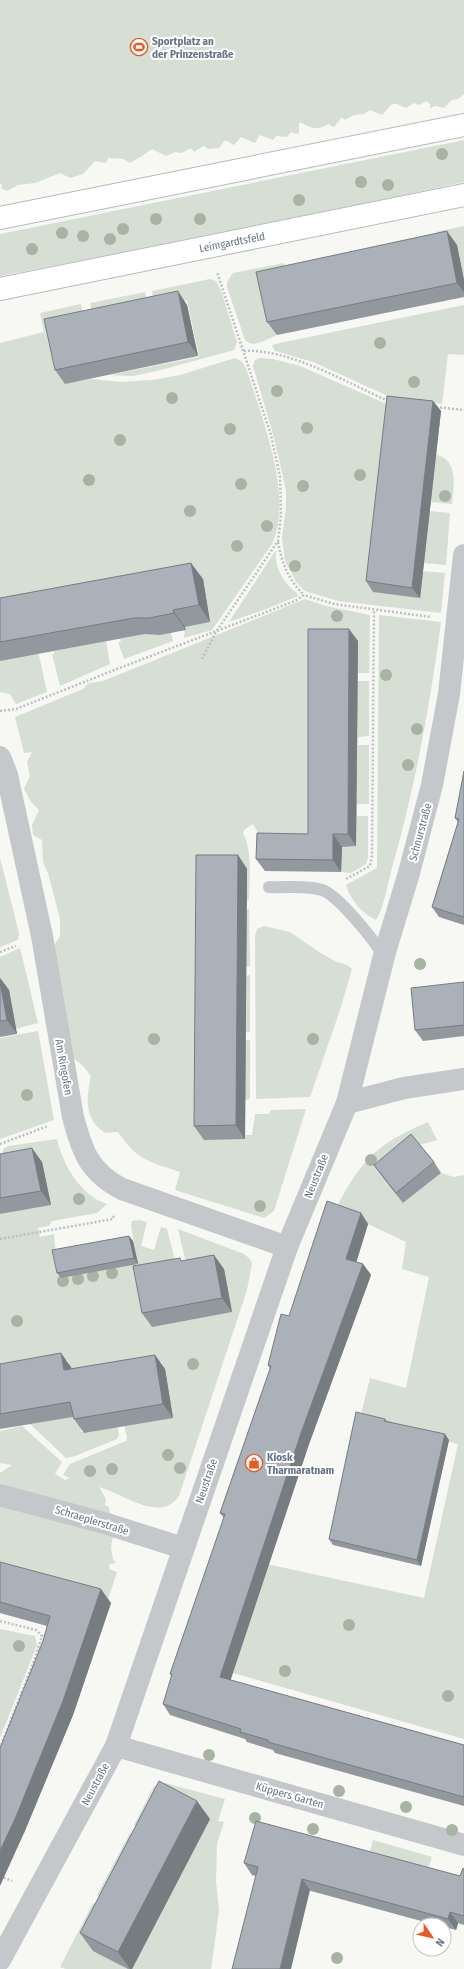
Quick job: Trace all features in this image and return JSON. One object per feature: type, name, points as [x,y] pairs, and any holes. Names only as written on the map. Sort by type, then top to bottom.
[{"type":"main road","points":[[0,218],[464,125]]},
{"type":"main road","name":"Leimgardtsfeld","points":[[0,289],[464,195]]},
{"type":"street","name":"Schnurstraße","points":[[346,1103],[384,957],[409,873],[432,785],[449,694],[464,555]]},
{"type":"street","name":"Am Ringofen","points":[[0,757],[7,775],[42,936],[73,1117],[80,1144],[86,1156],[96,1171],[108,1181],[122,1189],[287,1247]]},
{"type":"street","points":[[346,1103],[404,1088],[464,1079]]},
{"type":"street","name":"Neustraße","points":[[0,1960],[116,1746],[287,1247],[346,1103]]},
{"type":"street","name":"Schraeplerstraße","points":[[0,1494],[104,1523],[183,1548]]},
{"type":"street","name":"Küppers Garten","points":[[116,1746],[464,1845]]},
{"type":"lane","points":[[269,887],[315,888],[331,895],[360,925],[384,957]]},
{"type":"path","points":[[208,246],[271,435],[280,477],[281,515],[278,541],[286,571],[293,584],[304,595],[334,604],[458,620]]},
{"type":"path","points":[[244,351],[266,352],[302,362],[394,402]]},
{"type":"path","points":[[432,407],[464,410]]},
{"type":"path","points":[[202,659],[216,632],[278,541]]},
{"type":"path","points":[[0,711],[16,710],[295,601],[304,595]]},
{"type":"path","points":[[331,895],[344,880],[366,870],[371,862],[373,813],[374,610]]},
{"type":"path","points":[[0,1144],[73,1117]]},
{"type":"path","points":[[0,1239],[113,1218],[122,1189]]},
{"type":"path","points":[[0,1621],[36,1630],[42,1636],[34,1661],[0,1748]]},
{"type":"shaded area","points":[[0,0],[464,0],[464,94],[458,99],[452,100],[444,108],[436,106],[430,108],[430,104],[426,101],[419,105],[414,103],[406,108],[397,104],[392,104],[382,115],[370,110],[364,114],[354,115],[344,120],[342,117],[334,127],[328,124],[319,128],[313,128],[299,122],[299,133],[296,134],[291,132],[287,137],[276,136],[273,140],[260,135],[255,143],[241,137],[234,145],[225,140],[219,148],[208,149],[204,146],[194,152],[191,148],[182,153],[175,152],[166,156],[152,149],[130,163],[123,159],[108,158],[106,163],[95,161],[83,174],[70,178],[60,173],[35,183],[18,185],[7,191],[1,188],[2,184],[0,184]]},
{"type":"shaded area","points":[[464,140],[464,182],[227,233],[0,276],[0,234]]},
{"type":"shaded area","points":[[464,226],[464,280],[457,245],[439,250],[436,232]]},
{"type":"shaded area","points":[[284,263],[287,281],[266,286],[277,335],[260,342],[252,344],[248,343],[245,340],[227,287],[227,282],[233,273]]},
{"type":"shaded area","points":[[210,279],[216,281],[222,293],[237,342],[234,350],[133,376],[110,375],[199,357],[187,300],[154,306],[152,291]]},
{"type":"shaded area","points":[[145,292],[150,313],[94,325],[90,303]]},
{"type":"shaded area","points":[[81,304],[83,316],[65,383],[91,379],[122,382],[152,380],[180,375],[235,358],[242,362],[246,368],[267,432],[273,456],[279,503],[278,525],[272,544],[212,630],[184,638],[185,627],[0,617],[0,343],[44,332],[40,313]]},
{"type":"shaded area","points":[[464,305],[464,355],[448,354],[442,404],[390,397],[313,362],[275,351],[272,346],[275,344]]},
{"type":"shaded area","points":[[259,358],[273,359],[300,366],[389,405],[422,452],[440,456],[446,459],[450,464],[454,477],[452,504],[430,502],[429,511],[450,513],[446,565],[423,563],[422,571],[445,573],[441,613],[338,601],[305,591],[296,582],[285,561],[282,538],[286,507],[286,490],[273,434],[253,366],[255,360]]},
{"type":"shaded area","points":[[276,550],[278,569],[284,580],[298,594],[298,596],[229,622]]},
{"type":"shaded area","points":[[305,599],[326,606],[370,615],[369,673],[358,673],[357,681],[369,681],[369,736],[358,737],[358,745],[369,745],[369,804],[357,804],[357,816],[368,816],[368,858],[366,864],[351,873],[341,872],[341,847],[265,846],[253,824],[245,829],[243,833],[248,849],[250,875],[249,900],[240,899],[240,911],[249,909],[250,966],[240,968],[239,977],[250,975],[250,1032],[242,1033],[230,1043],[250,1040],[250,1099],[227,1105],[226,1135],[252,1135],[255,1114],[269,1114],[271,1110],[306,1109],[274,1211],[264,1218],[175,1190],[180,1172],[144,1159],[125,1142],[118,1132],[105,1133],[93,1121],[90,1115],[88,1108],[88,1093],[91,1076],[83,1066],[72,1057],[72,1043],[52,1030],[53,947],[60,936],[60,919],[48,873],[43,862],[42,840],[33,835],[32,825],[39,810],[31,802],[24,789],[30,776],[27,762],[32,752],[24,753],[15,717],[83,689],[89,683],[103,681]]},
{"type":"shaded area","points":[[379,615],[441,622],[427,715],[415,777],[386,895],[376,920],[357,906],[350,896],[346,885],[377,868]]},
{"type":"shaded area","points":[[170,629],[173,641],[124,659],[118,642],[121,642],[120,639]]},
{"type":"shaded area","points":[[0,638],[38,651],[47,692],[16,704],[10,694],[0,692]]},
{"type":"shaded area","points":[[106,641],[110,664],[60,686],[52,654],[54,654],[54,651]]},
{"type":"shaded area","points":[[0,858],[19,933],[18,940],[0,947]]},
{"type":"shaded area","points":[[264,926],[290,932],[322,954],[337,962],[347,965],[352,969],[340,1010],[310,1097],[256,1099],[255,936],[257,929]]},
{"type":"shaded area","points":[[20,948],[38,1023],[15,1029],[0,1029],[0,957]]},
{"type":"shaded area","points":[[38,1031],[54,1120],[0,1139],[0,1038]]},
{"type":"shaded area","points":[[428,1122],[437,1140],[419,1145],[403,1203],[441,1173],[454,1177],[464,1175],[464,1739],[233,1673],[265,1575],[221,1560],[221,1551],[271,1565],[424,1598],[458,1444],[360,1418],[370,1378],[406,1388],[429,1277],[402,1269],[406,1242],[368,1224],[334,1212],[352,1180],[371,1156],[394,1139]]},
{"type":"shaded area","points":[[57,1139],[68,1169],[74,1178],[89,1194],[97,1200],[107,1204],[97,1213],[52,1221],[49,1226],[38,1228],[40,1237],[54,1234],[56,1256],[137,1264],[131,1225],[132,1221],[139,1220],[147,1222],[141,1246],[154,1250],[161,1227],[167,1229],[177,1268],[141,1275],[149,1324],[227,1311],[187,1267],[178,1229],[244,1254],[250,1259],[252,1264],[247,1290],[179,1496],[171,1504],[162,1507],[152,1507],[130,1500],[99,1487],[106,1499],[105,1505],[109,1507],[113,1537],[111,1547],[113,1559],[116,1563],[110,1564],[109,1569],[117,1572],[107,1602],[48,1579],[35,1571],[0,1572],[0,1473],[12,1465],[0,1463],[0,1431],[22,1426],[62,1462],[55,1474],[65,1480],[70,1478],[63,1475],[70,1464],[126,1441],[127,1437],[124,1425],[172,1416],[162,1362],[72,1377],[68,1360],[0,1373],[0,1214],[47,1205],[38,1156],[2,1163],[3,1149],[8,1146]]},
{"type":"shaded area","points":[[79,1416],[81,1432],[117,1426],[119,1435],[117,1439],[75,1456],[66,1458],[30,1424]]},
{"type":"shaded area","points":[[0,1629],[35,1636],[37,1645],[0,1738]]},
{"type":"shaded area","points":[[165,1783],[225,1799],[218,1821],[224,1822],[217,1844],[216,1881],[219,1911],[211,1969],[66,1969],[60,1967],[93,1903],[113,1913],[117,1905],[97,1895],[130,1833],[149,1842],[153,1835],[134,1825],[154,1786]]},
{"type":"shaded area","points":[[373,1840],[432,1857],[427,1872],[368,1858]]},
{"type":"building","points":[[447,231],[457,283],[267,322],[256,272]]},
{"type":"building","points":[[178,291],[188,342],[55,370],[44,319]]},
{"type":"building","points":[[387,396],[433,401],[412,588],[366,581]]},
{"type":"building","points":[[191,563],[199,605],[173,610],[174,613],[149,618],[134,618],[0,642],[0,598]]},
{"type":"building","points":[[308,629],[349,629],[348,834],[333,834],[333,860],[256,859],[257,833],[308,834]]},
{"type":"building","points":[[464,771],[464,917],[432,907],[459,819],[455,818]]},
{"type":"building","points":[[196,855],[238,855],[236,1125],[194,1126]]},
{"type":"building","points":[[0,982],[7,1020],[0,1021]]},
{"type":"building","points":[[464,982],[464,1025],[415,1030],[411,988]]},
{"type":"building","points":[[411,1134],[434,1162],[396,1193],[374,1165]]},
{"type":"building","points":[[32,1148],[41,1191],[0,1198],[0,1154]]},
{"type":"building","points":[[327,1201],[361,1213],[346,1259],[363,1264],[301,1433],[220,1677],[464,1745],[464,1797],[268,1742],[268,1740],[240,1732],[241,1729],[163,1704],[172,1674],[170,1674],[225,1514],[220,1513],[271,1366],[268,1365],[281,1314],[289,1316]]},
{"type":"building","points":[[129,1236],[134,1258],[57,1273],[52,1250]]},
{"type":"building","points":[[214,1255],[222,1298],[142,1313],[133,1266],[180,1258],[181,1261]]},
{"type":"building","points":[[61,1353],[64,1370],[155,1355],[163,1404],[74,1419],[70,1402],[0,1414],[0,1364]]},
{"type":"building","points":[[356,1412],[385,1419],[384,1421],[445,1434],[417,1560],[329,1539]]},
{"type":"building","points":[[0,1562],[101,1589],[63,1701],[15,1819],[0,1851],[0,1748],[43,1641],[50,1616],[0,1602]]},
{"type":"building","points":[[159,1781],[197,1801],[118,1952],[80,1933]]},
{"type":"building","points":[[256,1821],[460,1876],[463,1868],[464,1916],[450,1912],[449,1917],[441,1917],[302,1879],[280,1969],[232,1969],[258,1867],[244,1863]]},
{"type":"place","name":"Sportplatz an der Prinzenstraße","points":[[139,47]]},
{"type":"place","name":"Kiosk Tharmaratnam","points":[[254,1463]]}]
